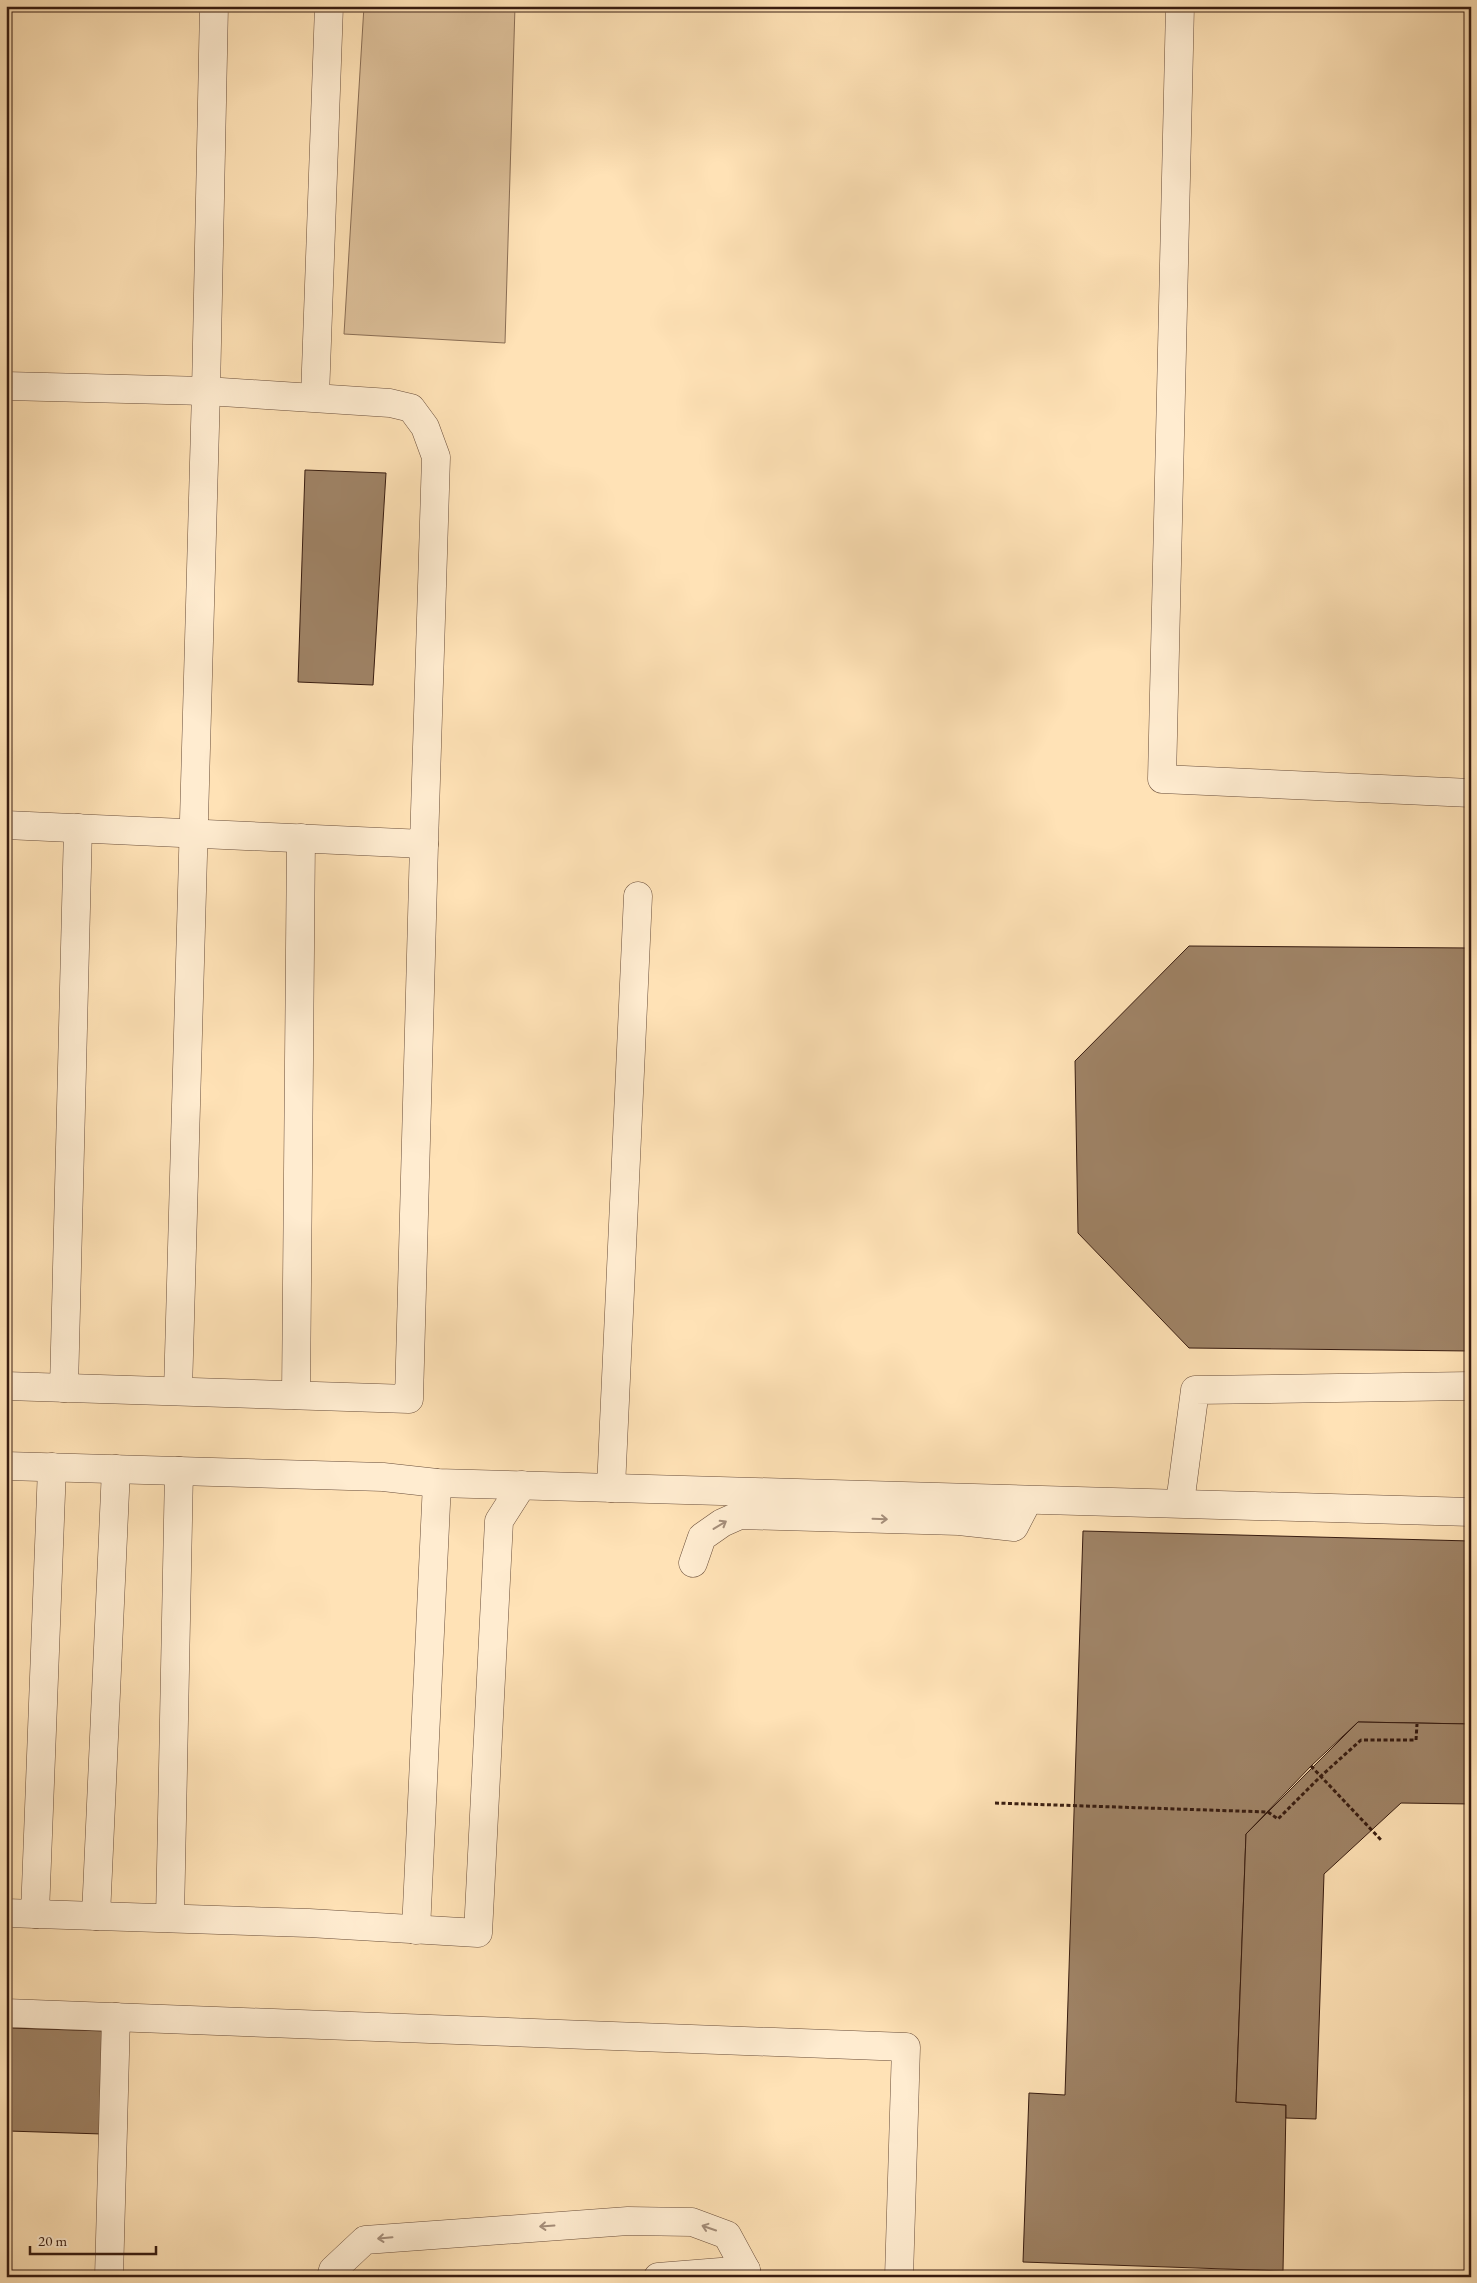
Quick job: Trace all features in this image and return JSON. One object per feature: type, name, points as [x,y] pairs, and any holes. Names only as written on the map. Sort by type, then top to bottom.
[{"type":"lane","points":[[178,1392],[192,833],[206,391],[214,6]]},
{"type":"lane","points":[[315,397],[329,6]]},
{"type":"lane","points":[[1180,6],[1162,779],[1471,794]]},
{"type":"lane","points":[[6,386],[206,391],[390,403],[411,408],[424,427],[436,457],[409,1399],[6,1386]]},
{"type":"lane","points":[[6,825],[424,844]]},
{"type":"lane","points":[[64,1388],[78,828]]},
{"type":"lane","points":[[296,1395],[301,838]]},
{"type":"lane","points":[[611,1488],[638,896]]},
{"type":"lane","points":[[1180,1504],[1195,1390],[1471,1386]]},
{"type":"lane","points":[[6,1466],[383,1477],[437,1482],[611,1488],[1471,1512]]},
{"type":"lane","points":[[35,1914],[52,1467]]},
{"type":"lane","points":[[96,1916],[116,1469]]},
{"type":"lane","points":[[170,1918],[179,1471]]},
{"type":"lane","points":[[416,1930],[437,1482]]},
{"type":"lane","points":[[6,1913],[309,1923],[478,1933],[499,1521],[522,1485]]},
{"type":"lane","points":[[693,1563],[702,1537],[722,1523],[740,1515],[959,1521],[1014,1527],[1028,1500]]},
{"type":"lane","points":[[6,2013],[906,2047],[899,2277]]},
{"type":"lane","points":[[109,2277],[116,2017]]},
{"type":"lane","points":[[331,2277],[333,2270],[365,2240],[628,2221],[692,2222],[727,2235],[746,2273],[658,2277]]},
{"type":"path","points":[[995,1803],[1268,1812],[1278,1819],[1321,1776],[1361,1740],[1416,1740],[1417,1724]]},
{"type":"path","points":[[1311,1766],[1382,1841]]},
{"type":"shaded area","points":[[364,6],[515,6],[505,343],[344,334]]},
{"type":"building","points":[[305,470],[386,473],[373,685],[298,682]]},
{"type":"building","points":[[1189,946],[1471,948],[1471,1351],[1189,1348],[1078,1233],[1075,1061]]},
{"type":"building","points":[[1083,1531],[1471,1541],[1471,1724],[1358,1722],[1311,1766],[1246,1834],[1236,2102],[1286,2105],[1283,2271],[1023,2262],[1029,2093],[1065,2095]]},
{"type":"building","points":[[1358,1722],[1471,1724],[1471,1804],[1401,1803],[1324,1874],[1316,2119],[1286,2118],[1286,2105],[1236,2102],[1246,1834]]},
{"type":"building","points":[[10,2028],[105,2031],[102,2134],[8,2131]]}]
